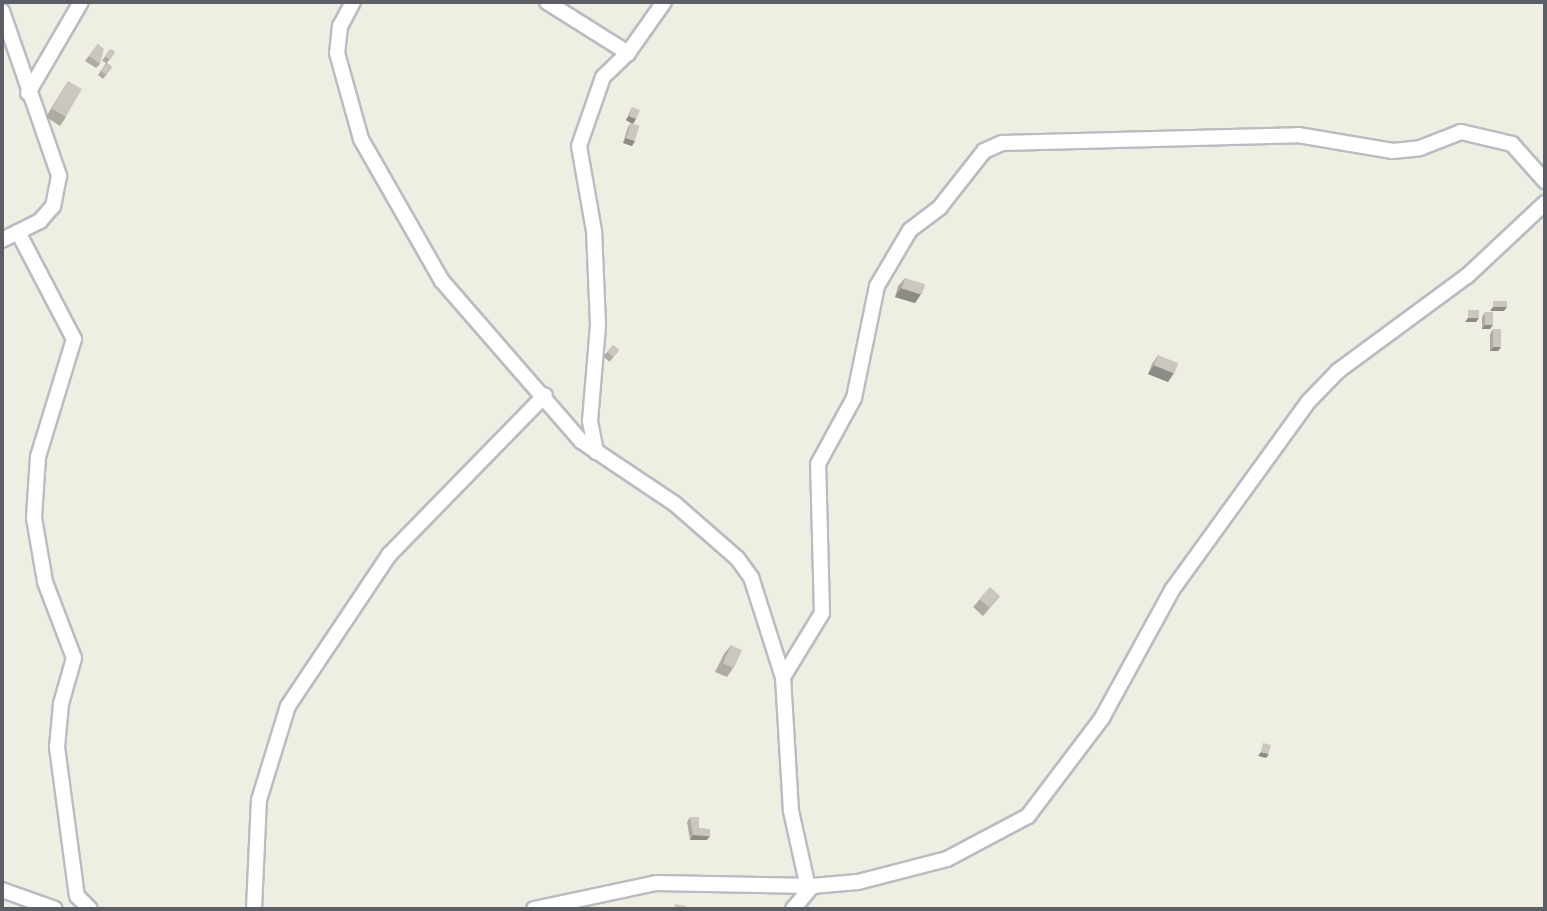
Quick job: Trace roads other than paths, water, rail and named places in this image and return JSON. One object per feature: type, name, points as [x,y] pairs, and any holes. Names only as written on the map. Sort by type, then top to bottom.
[{"type":"street","points":[[28,93],[81,2]]},
{"type":"street","points":[[353,2],[340,26],[337,53],[375,170],[442,281],[596,452],[675,504],[737,558],[762,601],[783,677],[791,811],[809,884],[793,909]]},
{"type":"street","points":[[547,2],[628,53]]},
{"type":"street","points":[[596,452],[590,421],[598,325],[594,231],[579,146],[603,77],[628,53],[664,2]]},
{"type":"street","points":[[2,11],[28,93],[57,167],[58,191],[40,221],[2,240]]},
{"type":"street","points":[[783,677],[822,613],[818,464],[854,398],[877,286],[910,230],[940,207],[984,151],[1002,143],[1298,135],[1393,151],[1420,148],[1461,132],[1512,144],[1545,181]]},
{"type":"street","points":[[534,909],[656,883],[858,882],[947,859],[1028,816],[1102,718],[1172,590],[1309,401],[1338,371],[1467,276],[1545,203]]},
{"type":"street","points":[[18,232],[74,339],[38,457],[34,518],[42,572],[74,658],[61,704],[57,747],[77,896],[90,909]]},
{"type":"street","points":[[254,909],[259,800],[288,706],[389,555],[545,395]]},
{"type":"street","points":[[2,890],[55,909]]}]
